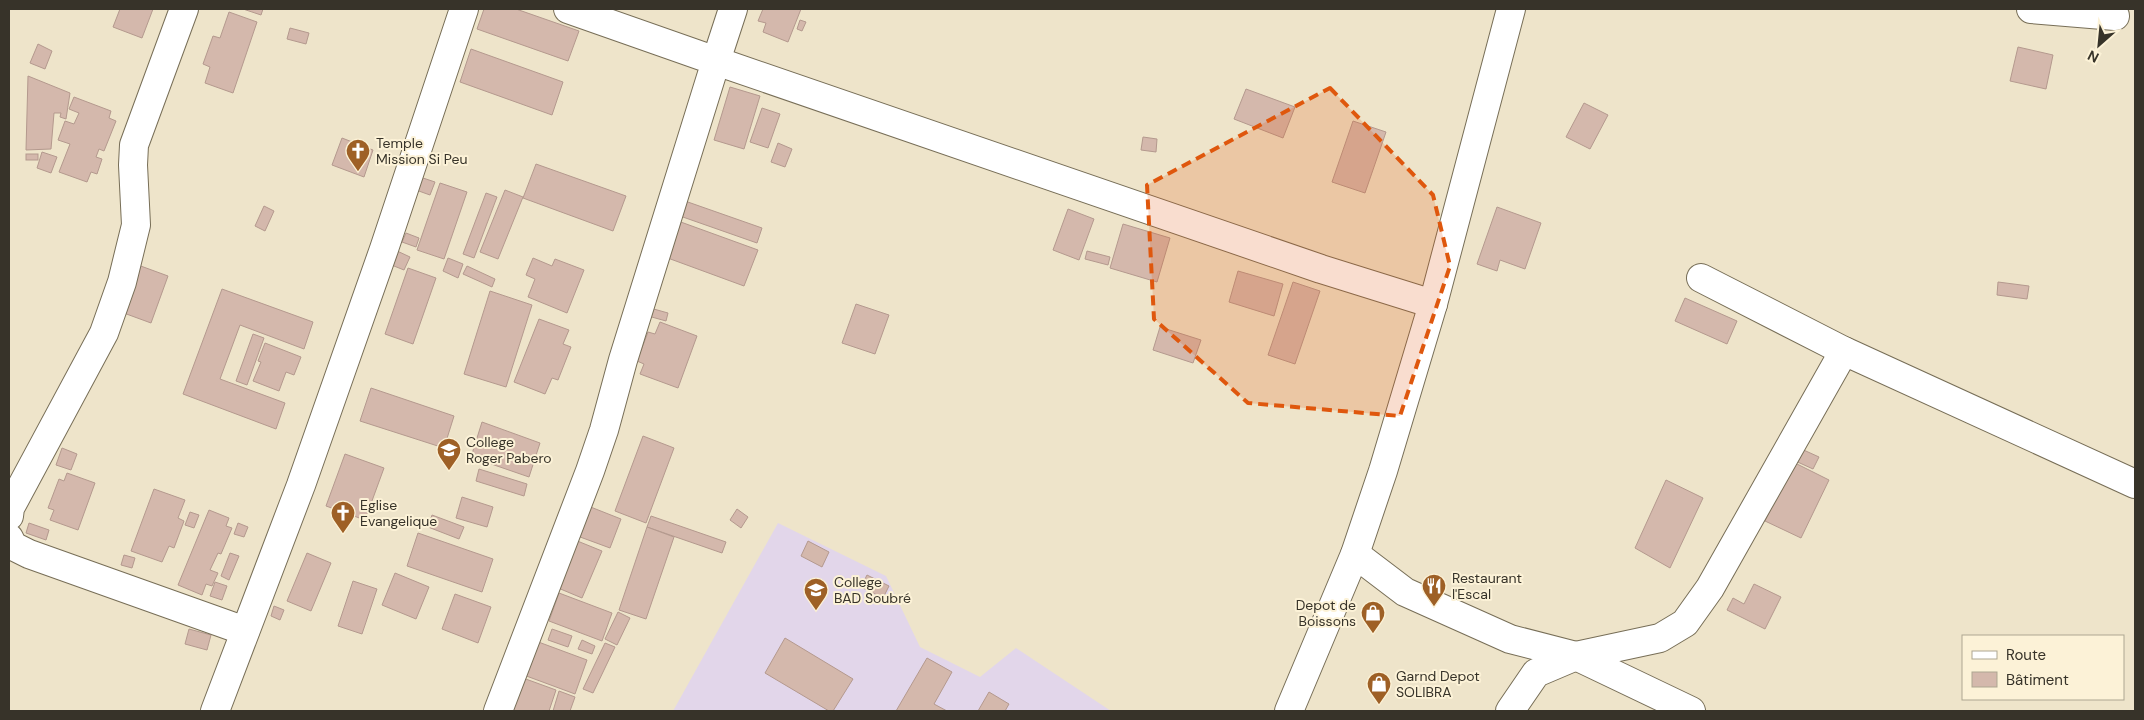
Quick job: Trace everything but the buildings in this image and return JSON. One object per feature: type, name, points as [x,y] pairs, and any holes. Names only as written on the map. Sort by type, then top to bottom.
[{"type":"street","points":[[9,516],[10,508],[40,450],[61,416],[104,334],[122,282],[136,225],[134,145],[184,9]]},
{"type":"street","points":[[213,710],[301,485],[381,258],[464,9]]},
{"type":"street","points":[[568,9],[1330,272],[1433,304]]},
{"type":"street","points":[[498,711],[602,438],[623,360],[733,9]]},
{"type":"street","points":[[1289,711],[1356,554],[1388,454],[1433,304],[1511,9]]},
{"type":"street","points":[[2031,9],[2122,15]]},
{"type":"street","points":[[1701,278],[1844,351],[2135,484]]},
{"type":"street","points":[[1510,711],[1536,673],[1576,656],[1660,638],[1685,623],[1710,588],[1844,351]]},
{"type":"street","points":[[9,538],[13,546],[29,554],[245,631]]},
{"type":"street","points":[[1356,554],[1405,592],[1413,596],[1510,639],[1576,656],[1691,711]]},
{"type":"highlighted area","points":[[1330,88],[1433,195],[1450,266],[1400,416],[1248,403],[1154,319],[1147,185]]},
{"type":"shaded area","name":"College BAD Soubré","points":[[778,523],[886,576],[920,647],[980,677],[1016,648],[1111,711],[673,711]]},
{"type":"place","name":"Temple Mission Si Peu","points":[[358,172]]},
{"type":"place","name":"College Roger Pabero","points":[[449,471]]},
{"type":"place","name":"Eglise Evangelique","points":[[343,534]]},
{"type":"place","name":"Restaurant l'Escal","points":[[1434,607]]},
{"type":"place","name":"College BAD Soubré","points":[[816,611]]},
{"type":"place","name":"Depot de Boissons","points":[[1373,634]]},
{"type":"place","name":"Garnd Depot SOLIBRA","points":[[1379,705]]}]
